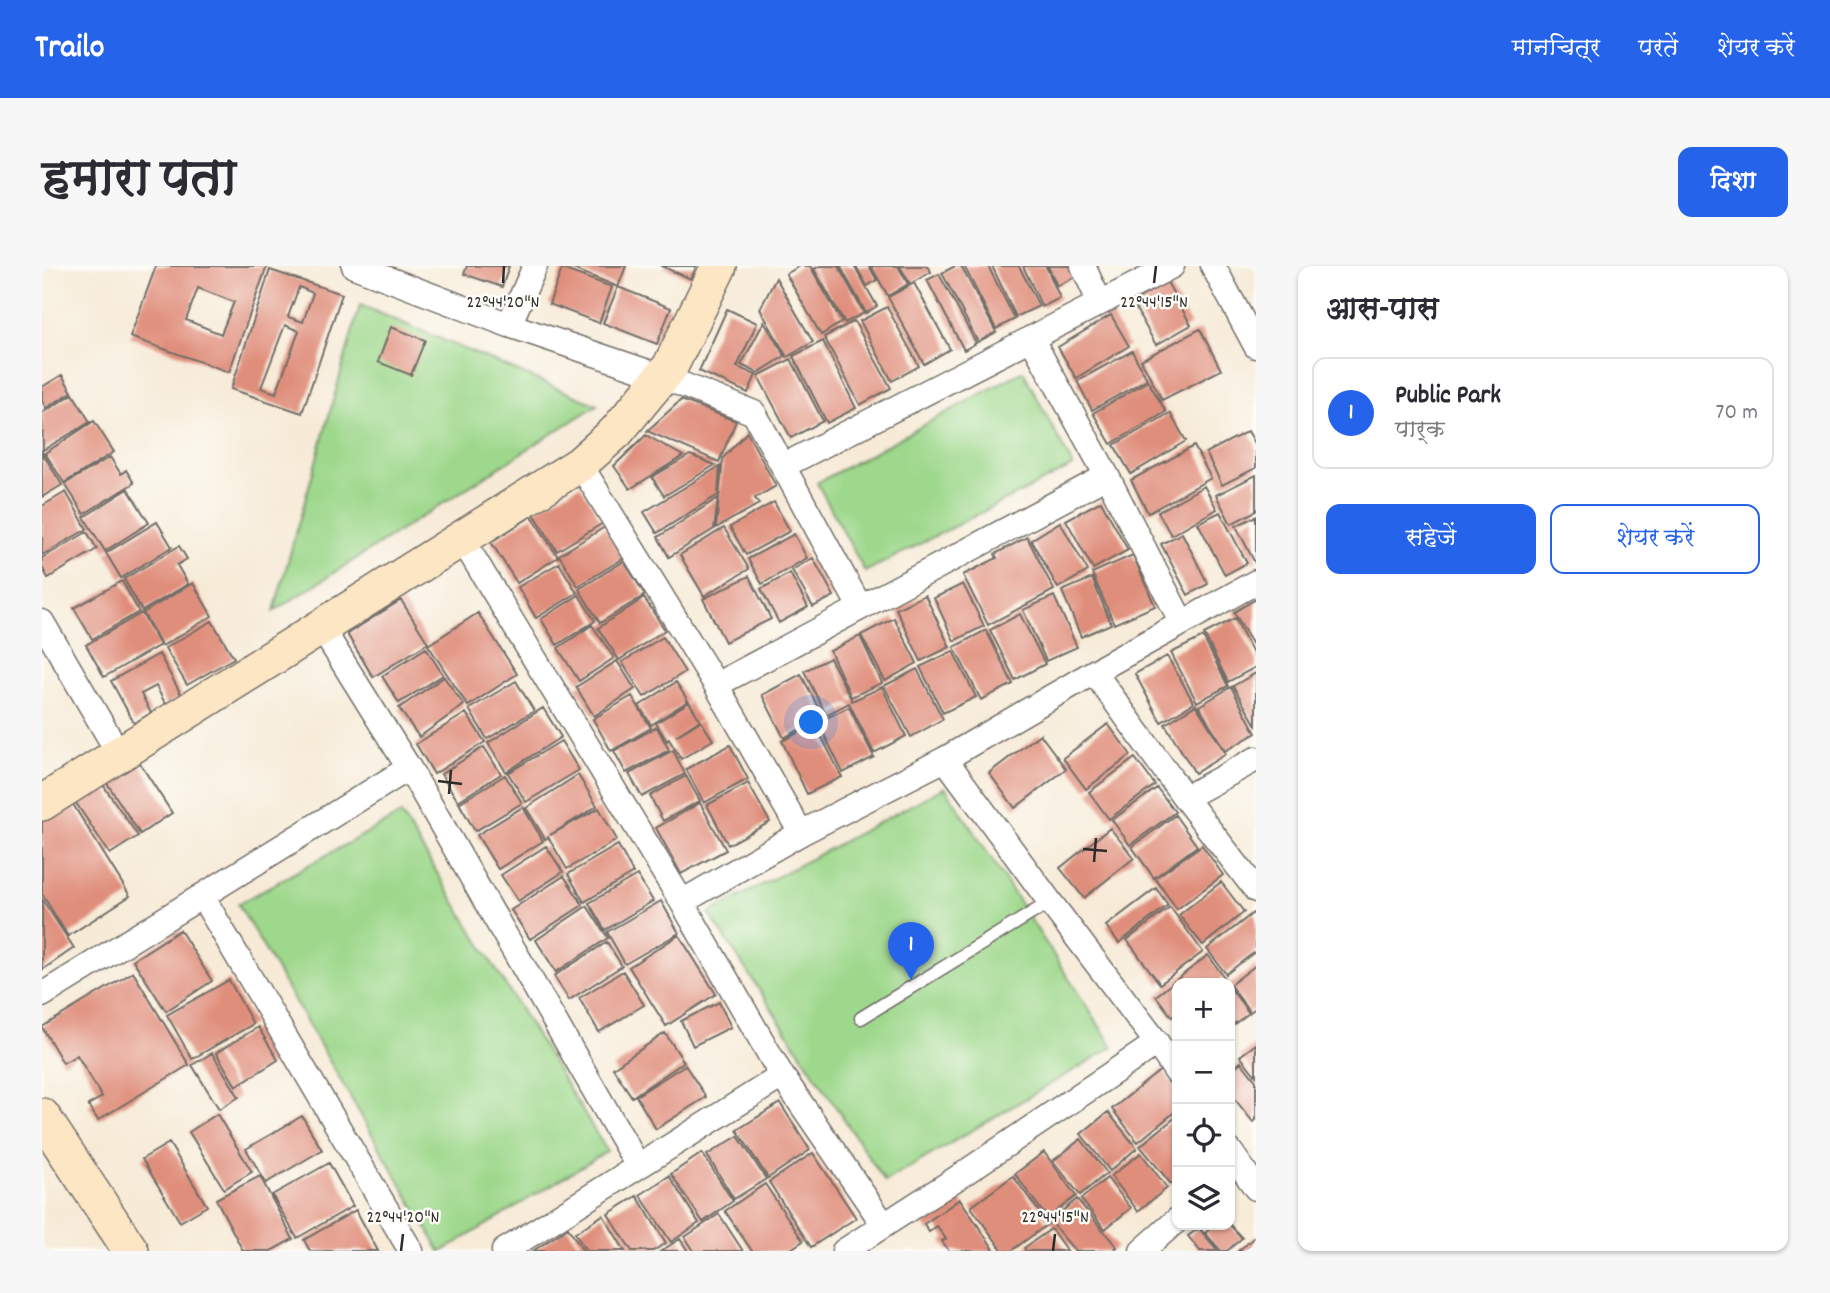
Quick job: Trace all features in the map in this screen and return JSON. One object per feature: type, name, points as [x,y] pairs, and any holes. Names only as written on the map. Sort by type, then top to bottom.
[{"type":"street","points":[[354,266],[509,325],[663,377],[754,413],[860,607]]},
{"type":"street","points":[[509,325],[535,266]]},
{"type":"street","points":[[42,803],[580,464],[617,432],[663,377],[719,266]]},
{"type":"street","points":[[1083,266],[1100,303]]},
{"type":"street","points":[[783,466],[1172,266]]},
{"type":"street","points":[[1213,266],[1256,346]]},
{"type":"street","points":[[1031,338],[1107,476],[1182,623]]},
{"type":"street","points":[[580,464],[716,685],[801,833]]},
{"type":"street","points":[[716,685],[1107,476]]},
{"type":"street","points":[[462,539],[682,902],[782,1076],[884,1225]]},
{"type":"street","points":[[682,902],[801,833],[945,758],[1256,582]]},
{"type":"street","points":[[42,622],[119,754]]},
{"type":"street","points":[[321,627],[409,768],[638,1166]]},
{"type":"street","points":[[1094,672],[1185,798],[1256,890]]},
{"type":"street","points":[[945,758],[1172,1066]]},
{"type":"street","points":[[1185,798],[1256,759]]},
{"type":"street","points":[[42,995],[409,768]]},
{"type":"street","points":[[202,896],[411,1251]]},
{"type":"street","points":[[844,1251],[1157,1043]]},
{"type":"street","points":[[504,1251],[782,1076]]},
{"type":"street","points":[[42,1116],[122,1248]]},
{"type":"street","points":[[1239,1160],[1256,1188]]},
{"type":"street","points":[[1142,1251],[1172,1224]]},
{"type":"lane","points":[[861,1018],[1050,902]]},
{"type":"green space","points":[[360,305],[597,405],[274,611]]},
{"type":"green space","points":[[1023,371],[1073,466],[865,572],[817,483]]},
{"type":"green space","points":[[945,787],[1113,1047],[885,1182],[709,913]]},
{"type":"green space","points":[[401,814],[607,1151],[443,1251],[440,1251],[238,904]]},
{"type":"building","points":[[156,266],[267,266],[229,372],[130,337]],"holes":[[[198,288],[234,302],[221,334],[186,320]]]},
{"type":"building","points":[[467,266],[509,266],[502,287],[464,274]]},
{"type":"building","points":[[566,266],[626,266],[618,287]]},
{"type":"building","points":[[661,266],[696,266],[691,279]]},
{"type":"building","points":[[800,266],[810,266],[842,322],[821,335],[786,274]]},
{"type":"building","points":[[820,266],[838,266],[864,313],[845,323],[814,269]]},
{"type":"building","points":[[840,266],[854,266],[877,306],[866,313]]},
{"type":"building","points":[[856,266],[869,266],[877,280],[867,286]]},
{"type":"building","points":[[871,266],[898,266],[908,284],[888,296]]},
{"type":"building","points":[[900,266],[927,266],[931,272],[910,284]]},
{"type":"building","points":[[961,266],[996,332],[978,342],[942,273]]},
{"type":"building","points":[[964,266],[988,266],[1015,319],[996,329]]},
{"type":"building","points":[[992,266],[1019,266],[1039,306],[1016,317]]},
{"type":"building","points":[[1023,266],[1046,266],[1060,298],[1042,307]]},
{"type":"building","points":[[1048,266],[1072,266],[1077,276],[1057,286]]},
{"type":"building","points":[[562,269],[612,287],[599,323],[549,304]]},
{"type":"building","points":[[270,270],[342,294],[302,413],[231,389]],"holes":[[[299,287],[313,293],[303,322],[288,317]],[[285,325],[299,331],[276,393],[261,388]]]},
{"type":"building","points":[[939,274],[976,343],[964,350],[927,280]]},
{"type":"building","points":[[776,278],[813,342],[787,357],[760,309]]},
{"type":"building","points":[[1167,282],[1191,325],[1156,345],[1132,302]]},
{"type":"building","points":[[914,283],[950,349],[924,364],[888,297]]},
{"type":"building","points":[[618,287],[671,308],[657,344],[603,323]]},
{"type":"building","points":[[887,307],[919,366],[892,381],[860,321]]},
{"type":"building","points":[[727,309],[757,323],[737,367],[756,375],[748,393],[699,371]]},
{"type":"building","points":[[1111,315],[1129,346],[1076,378],[1058,347]]},
{"type":"building","points":[[854,321],[891,388],[860,405],[824,337]]},
{"type":"building","points":[[764,322],[785,356],[758,373],[741,365]]},
{"type":"building","points":[[391,327],[425,340],[411,375],[378,362]]},
{"type":"building","points":[[1200,329],[1221,370],[1162,400],[1141,360]]},
{"type":"building","points":[[823,341],[856,408],[827,423],[793,356]]},
{"type":"building","points":[[1132,351],[1147,379],[1092,410],[1077,381]]},
{"type":"building","points":[[791,359],[823,421],[791,438],[758,376]]},
{"type":"building","points":[[62,375],[72,392],[46,408],[42,401],[42,387]]},
{"type":"building","points":[[1148,381],[1166,412],[1111,444],[1093,413]]},
{"type":"building","points":[[73,394],[90,422],[43,450],[42,413]]},
{"type":"building","points":[[681,400],[736,421],[719,462],[647,431]]},
{"type":"building","points":[[1170,413],[1186,441],[1131,474],[1114,445]]},
{"type":"building","points":[[94,421],[114,452],[64,483],[45,453]]},
{"type":"building","points":[[1248,431],[1256,445],[1256,468],[1222,485],[1206,453]]},
{"type":"building","points":[[747,432],[776,486],[755,498],[759,504],[716,528],[723,458]]},
{"type":"building","points":[[646,435],[683,456],[630,489],[614,466]]},
{"type":"building","points":[[1194,446],[1211,478],[1148,513],[1131,480]]},
{"type":"building","points":[[42,452],[62,485],[42,497]]},
{"type":"building","points":[[690,455],[715,465],[664,496],[652,477]]},
{"type":"building","points":[[110,457],[121,474],[126,470],[134,483],[84,514],[65,484]]},
{"type":"building","points":[[720,466],[718,495],[657,533],[644,512]]},
{"type":"building","points":[[1256,475],[1256,511],[1231,524],[1216,495]]},
{"type":"building","points":[[580,485],[603,523],[557,551],[533,512]]},
{"type":"building","points":[[1204,486],[1217,509],[1171,535],[1158,512]]},
{"type":"building","points":[[128,489],[149,523],[105,551],[84,517]]},
{"type":"building","points":[[66,492],[87,529],[42,555],[42,506]]},
{"type":"building","points":[[718,498],[714,529],[669,557],[658,537]]},
{"type":"building","points":[[1101,501],[1128,550],[1093,569],[1066,520]]},
{"type":"building","points":[[774,502],[790,531],[746,555],[730,527]]},
{"type":"building","points":[[1220,512],[1247,563],[1225,575],[1198,523]]},
{"type":"building","points":[[532,516],[558,557],[517,583],[491,542]]},
{"type":"building","points":[[1256,516],[1256,565],[1236,526]]},
{"type":"building","points":[[157,522],[172,547],[121,578],[106,553]]},
{"type":"building","points":[[1060,522],[1088,571],[1058,588],[1031,540]]},
{"type":"building","points":[[605,527],[624,558],[578,586],[559,555]]},
{"type":"building","points":[[724,528],[749,569],[704,596],[680,555]]},
{"type":"building","points":[[87,532],[97,549],[48,578],[42,567],[42,558]]},
{"type":"building","points":[[1182,533],[1208,584],[1188,595],[1161,544]]},
{"type":"building","points":[[794,534],[807,558],[762,584],[748,559]]},
{"type":"building","points":[[1027,537],[1054,590],[988,625],[963,575],[997,558],[995,554]]},
{"type":"building","points":[[179,546],[187,559],[177,565],[188,584],[142,611],[124,579]]},
{"type":"building","points":[[1133,555],[1155,606],[1114,624],[1092,573]]},
{"type":"building","points":[[813,558],[834,596],[813,607],[792,570]]},
{"type":"building","points":[[624,561],[645,595],[600,623],[579,589]]},
{"type":"building","points":[[559,563],[577,593],[536,618],[518,587]]},
{"type":"building","points":[[790,573],[808,607],[779,623],[761,589]]},
{"type":"building","points":[[749,576],[771,619],[725,642],[703,599]]},
{"type":"building","points":[[1092,578],[1111,624],[1081,637],[1062,591]]},
{"type":"building","points":[[122,581],[139,612],[92,639],[74,608]]},
{"type":"building","points":[[193,583],[212,616],[162,646],[143,613]]},
{"type":"building","points":[[963,584],[984,626],[954,641],[934,598]]},
{"type":"building","points":[[579,595],[595,621],[557,645],[541,619]]},
{"type":"building","points":[[925,595],[950,647],[921,661],[896,609]]},
{"type":"building","points":[[1054,596],[1077,647],[1046,661],[1023,610]]},
{"type":"building","points":[[644,598],[665,630],[619,660],[598,628]]},
{"type":"building","points":[[1256,599],[1256,650],[1234,612]]},
{"type":"building","points":[[401,600],[428,643],[373,677],[347,634]]},
{"type":"building","points":[[142,613],[160,645],[104,677],[86,645]]},
{"type":"building","points":[[478,613],[517,674],[468,706],[428,645]]},
{"type":"building","points":[[1020,614],[1045,664],[1015,680],[990,630]]},
{"type":"building","points":[[894,618],[917,663],[885,681],[861,635]]},
{"type":"building","points":[[1235,618],[1256,659],[1256,667],[1228,682],[1204,634]]},
{"type":"building","points":[[212,621],[234,658],[187,685],[165,648]]},
{"type":"building","points":[[592,625],[614,658],[579,681],[558,648]]},
{"type":"building","points":[[986,630],[1013,684],[981,700],[954,647]]},
{"type":"building","points":[[860,636],[882,683],[851,697],[830,651]]},
{"type":"building","points":[[663,637],[685,672],[644,697],[622,662]]},
{"type":"building","points":[[1203,637],[1228,686],[1197,702],[1171,653]]},
{"type":"building","points":[[426,648],[443,675],[399,703],[382,676]]},
{"type":"building","points":[[953,651],[976,697],[943,713],[920,667]]},
{"type":"building","points":[[159,654],[182,696],[166,705],[156,686],[141,694],[151,713],[134,723],[111,681]]},
{"type":"building","points":[[1167,656],[1194,703],[1161,722],[1135,674]]},
{"type":"building","points":[[830,658],[852,701],[882,687],[906,736],[874,753],[849,703],[826,715],[804,671]]},
{"type":"building","points":[[617,661],[635,689],[594,716],[576,687]]},
{"type":"building","points":[[917,669],[943,719],[911,737],[884,686]]},
{"type":"building","points":[[1256,673],[1256,725],[1233,686]]},
{"type":"building","points":[[801,674],[823,717],[784,738],[762,695]]},
{"type":"building","points":[[444,677],[464,705],[419,737],[399,708]]},
{"type":"building","points":[[516,681],[534,711],[487,739],[469,709]]},
{"type":"building","points":[[676,682],[688,701],[651,725],[639,706]]},
{"type":"building","points":[[1231,687],[1256,733],[1225,751],[1199,706]]},
{"type":"building","points":[[632,696],[651,728],[611,751],[593,719]]},
{"type":"building","points":[[689,702],[700,720],[676,736],[701,721],[713,740],[681,759],[656,723]]},
{"type":"building","points":[[1196,705],[1226,754],[1195,773],[1165,724]]},
{"type":"building","points":[[849,707],[874,757],[843,773],[818,722]]},
{"type":"building","points":[[543,708],[561,737],[506,772],[488,743]]},
{"type":"building","points":[[466,713],[485,742],[434,774],[416,744]]},
{"type":"building","points":[[815,724],[842,777],[807,794],[782,741]]},
{"type":"building","points":[[1108,724],[1131,755],[1086,789],[1063,758]]},
{"type":"building","points":[[657,727],[669,750],[626,773],[614,751]]},
{"type":"building","points":[[1040,734],[1066,769],[1015,808],[989,773]]},
{"type":"building","points":[[561,741],[579,770],[526,802],[508,773]]},
{"type":"building","points":[[730,745],[748,779],[704,803],[686,769]]},
{"type":"building","points":[[484,747],[501,774],[458,801],[441,774]]},
{"type":"building","points":[[673,750],[685,774],[642,797],[629,774]]},
{"type":"building","points":[[1135,758],[1155,785],[1109,819],[1089,792]]},
{"type":"building","points":[[137,759],[172,813],[140,834],[105,780]]},
{"type":"building","points":[[505,775],[522,803],[475,831],[459,803]]},
{"type":"building","points":[[578,775],[597,806],[550,835],[599,808],[617,840],[567,869],[526,808]]},
{"type":"building","points":[[686,776],[700,801],[663,821],[650,796]]},
{"type":"building","points":[[101,782],[138,836],[110,854],[74,800]]},
{"type":"building","points":[[748,783],[770,822],[728,845],[707,805]]},
{"type":"building","points":[[1157,788],[1175,812],[1130,845],[1112,820]]},
{"type":"building","points":[[69,798],[130,896],[68,936],[42,894],[42,815]]},
{"type":"building","points":[[700,803],[726,850],[681,874],[656,828]]},
{"type":"building","points":[[523,807],[543,841],[498,869],[477,835]]},
{"type":"building","points":[[1175,815],[1197,846],[1154,878],[1132,847]]},
{"type":"building","points":[[1110,828],[1134,858],[1084,898],[1060,868]]},
{"type":"building","points":[[618,845],[633,873],[584,902],[568,874]]},
{"type":"building","points":[[1202,845],[1223,875],[1177,909],[1155,878]]},
{"type":"building","points":[[546,846],[563,872],[518,901],[501,875]]},
{"type":"building","points":[[637,875],[653,901],[605,930],[589,903]]},
{"type":"building","points":[[564,876],[583,905],[530,939],[511,910]]},
{"type":"building","points":[[1221,882],[1244,912],[1203,945],[1179,915]]},
{"type":"building","points":[[1156,888],[1168,905],[1119,943],[1106,926]]},
{"type":"building","points":[[42,899],[74,948],[42,970]]},
{"type":"building","points":[[661,901],[679,933],[625,964],[607,932]]},
{"type":"building","points":[[587,906],[608,938],[556,972],[536,940]]},
{"type":"building","points":[[1170,907],[1203,952],[1160,984],[1127,940]]},
{"type":"building","points":[[1253,913],[1256,917],[1256,951],[1226,974],[1207,949]]},
{"type":"building","points":[[180,930],[212,981],[166,1011],[133,960]]},
{"type":"building","points":[[679,935],[716,994],[666,1026],[629,967]]},
{"type":"building","points":[[607,942],[622,966],[569,1000],[554,976]]},
{"type":"building","points":[[1208,955],[1224,977],[1223,978],[1179,978]]},
{"type":"building","points":[[1256,965],[1256,1008],[1250,1012],[1235,992],[1235,981]]},
{"type":"building","points":[[623,971],[644,1005],[599,1032],[579,998]]},
{"type":"building","points":[[133,972],[189,1065],[98,1120],[88,1105],[102,1097],[77,1055],[63,1063],[42,1027]]},
{"type":"building","points":[[229,980],[253,1024],[192,1059],[167,1015]]},
{"type":"building","points":[[1172,983],[1172,1017],[1156,996]]},
{"type":"building","points":[[1235,995],[1249,1013],[1235,1023]]},
{"type":"building","points":[[719,1002],[731,1027],[693,1046],[681,1021]]},
{"type":"building","points":[[258,1027],[278,1060],[236,1086],[216,1053]]},
{"type":"building","points":[[665,1033],[684,1062],[632,1097],[613,1068]]},
{"type":"building","points":[[1256,1044],[1256,1076],[1240,1056]]},
{"type":"building","points":[[212,1053],[239,1097],[219,1109],[192,1065]]},
{"type":"building","points":[[1241,1062],[1256,1081],[1256,1120],[1253,1122],[1235,1099],[1235,1067]]},
{"type":"building","points":[[685,1065],[706,1097],[656,1129],[636,1096]]},
{"type":"building","points":[[1162,1069],[1172,1082],[1172,1114],[1138,1142],[1112,1109]]},
{"type":"building","points":[[780,1103],[810,1150],[768,1178],[737,1130]]},
{"type":"building","points":[[1108,1112],[1137,1148],[1110,1171],[1081,1134]]},
{"type":"building","points":[[217,1114],[252,1172],[224,1189],[189,1132]]},
{"type":"building","points":[[302,1116],[322,1150],[266,1183],[246,1149]]},
{"type":"building","points":[[1172,1120],[1172,1183],[1171,1184],[1140,1146]]},
{"type":"building","points":[[738,1136],[766,1179],[734,1199],[707,1155]]},
{"type":"building","points":[[1081,1139],[1107,1173],[1080,1195],[1053,1161]]},
{"type":"building","points":[[169,1143],[207,1206],[180,1222],[142,1159]]},
{"type":"building","points":[[1044,1152],[1076,1196],[1047,1218],[1015,1174]]},
{"type":"building","points":[[702,1153],[733,1201],[703,1222],[671,1174]]},
{"type":"building","points":[[813,1153],[856,1218],[811,1247],[769,1182]]},
{"type":"building","points":[[1141,1153],[1167,1188],[1138,1211],[1111,1176]]},
{"type":"building","points":[[329,1163],[353,1206],[297,1238],[272,1195]]},
{"type":"building","points":[[260,1176],[293,1239],[271,1251],[243,1251],[216,1199]]},
{"type":"building","points":[[669,1176],[699,1223],[671,1242],[640,1195]]},
{"type":"building","points":[[1013,1176],[1048,1224],[1011,1251],[1003,1251],[971,1207]]},
{"type":"building","points":[[1107,1178],[1131,1208],[1105,1229],[1081,1199]]},
{"type":"building","points":[[765,1184],[803,1241],[788,1251],[752,1251],[725,1211]]},
{"type":"building","points":[[637,1196],[666,1243],[653,1251],[632,1251],[608,1214]]},
{"type":"building","points":[[960,1199],[995,1251],[949,1251],[942,1241],[946,1239],[937,1226],[929,1232],[924,1224]]},
{"type":"building","points":[[1077,1199],[1117,1247],[1112,1251],[1075,1251],[1050,1221]]},
{"type":"building","points":[[356,1210],[378,1251],[310,1251],[304,1240]]},
{"type":"building","points":[[719,1214],[743,1251],[694,1251],[685,1237]]},
{"type":"building","points":[[603,1215],[625,1251],[586,1251],[575,1233]]},
{"type":"building","points":[[568,1228],[583,1251],[533,1251]]},
{"type":"building","points":[[1051,1229],[1067,1251],[1026,1251],[1024,1248]]},
{"type":"building","points":[[1201,1230],[1218,1251],[1200,1251],[1188,1236]]},
{"type":"building","points":[[1209,1230],[1235,1230],[1242,1238],[1227,1251],[1221,1251],[1205,1233]]},
{"type":"building","points":[[1256,1236],[1256,1251],[1238,1251]]},
{"type":"building","points":[[680,1239],[688,1251],[661,1251]]},
{"type":"place","name":"Public Park","points":[[911,980]]}]
